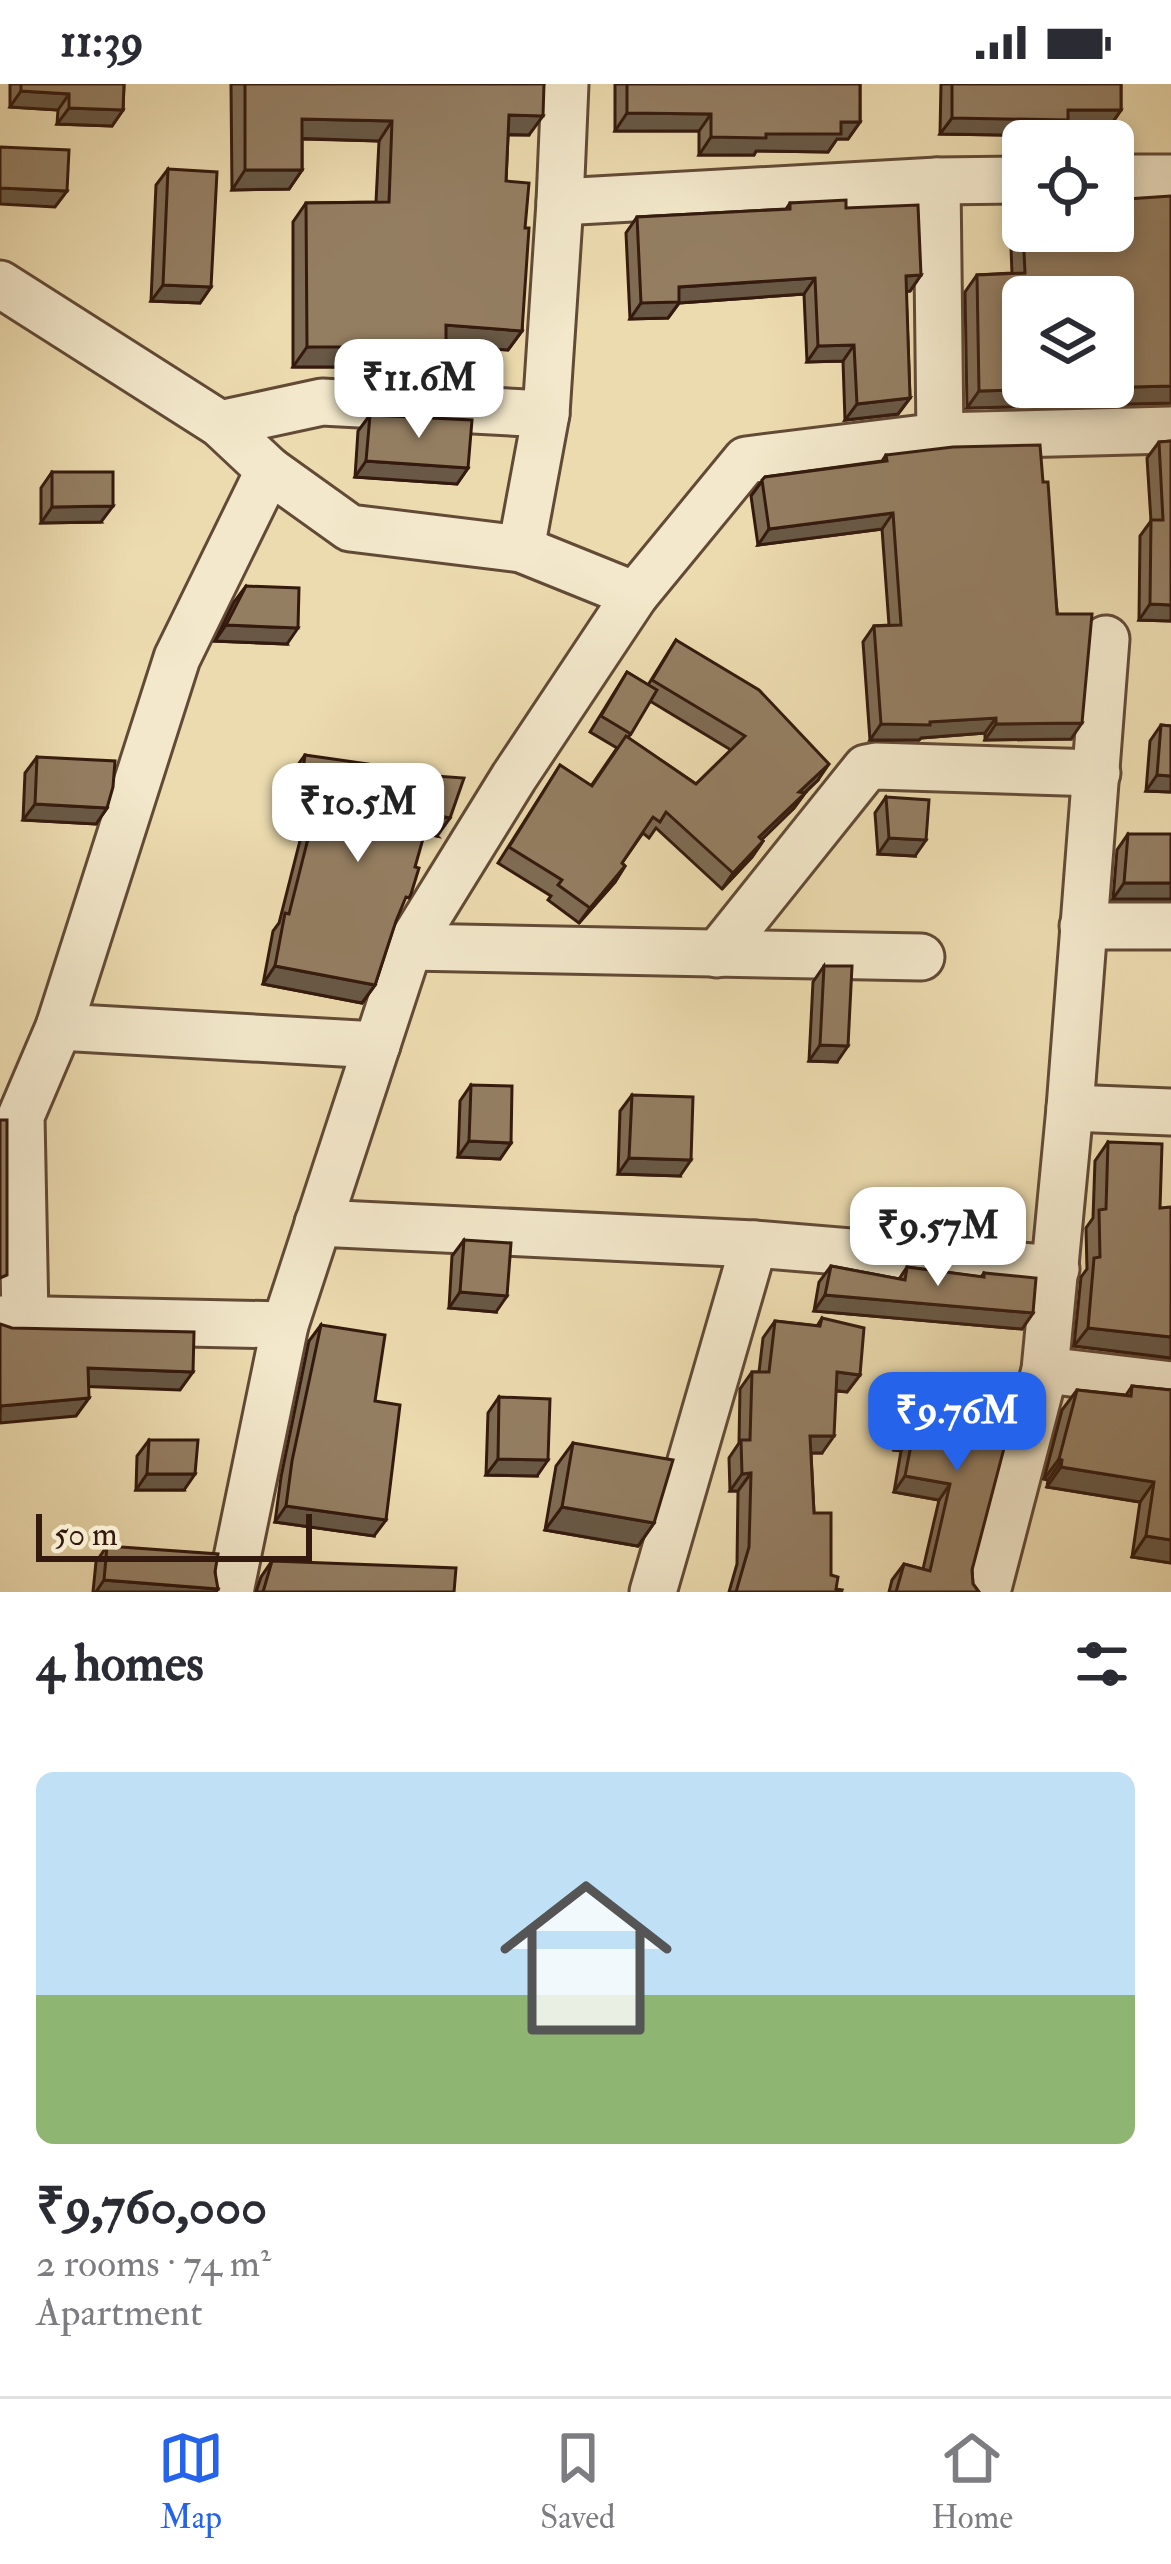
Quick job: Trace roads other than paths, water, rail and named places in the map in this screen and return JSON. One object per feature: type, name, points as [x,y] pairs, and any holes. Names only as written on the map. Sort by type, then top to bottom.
[{"type":"street","points":[[521,549],[546,414],[565,84]]},
{"type":"street","points":[[1134,178],[1171,178]]},
{"type":"street","points":[[560,202],[1002,180]]},
{"type":"street","points":[[937,181],[940,436]]},
{"type":"street","points":[[0,284],[220,424],[268,470],[350,528],[521,549],[635,595]]},
{"type":"street","points":[[220,424],[322,402],[546,414]]},
{"type":"street","points":[[230,1592],[285,1325],[409,947],[635,595],[746,460],[940,436],[1171,430]]},
{"type":"street","points":[[268,470],[177,658],[59,1027],[21,1116],[12,1318],[285,1325]]},
{"type":"street","points":[[987,1592],[1046,1370],[1106,639]]},
{"type":"street","points":[[717,955],[866,768],[1097,773]]},
{"type":"street","points":[[1083,926],[1171,926]]},
{"type":"street","points":[[409,947],[921,957]]},
{"type":"street","points":[[59,1027],[376,1045]]},
{"type":"street","points":[[1070,1108],[1171,1112]]},
{"type":"street","points":[[318,1223],[754,1244],[1056,1269]]},
{"type":"street","points":[[653,1592],[754,1244]]},
{"type":"street","points":[[1046,1370],[1171,1384]]}]
